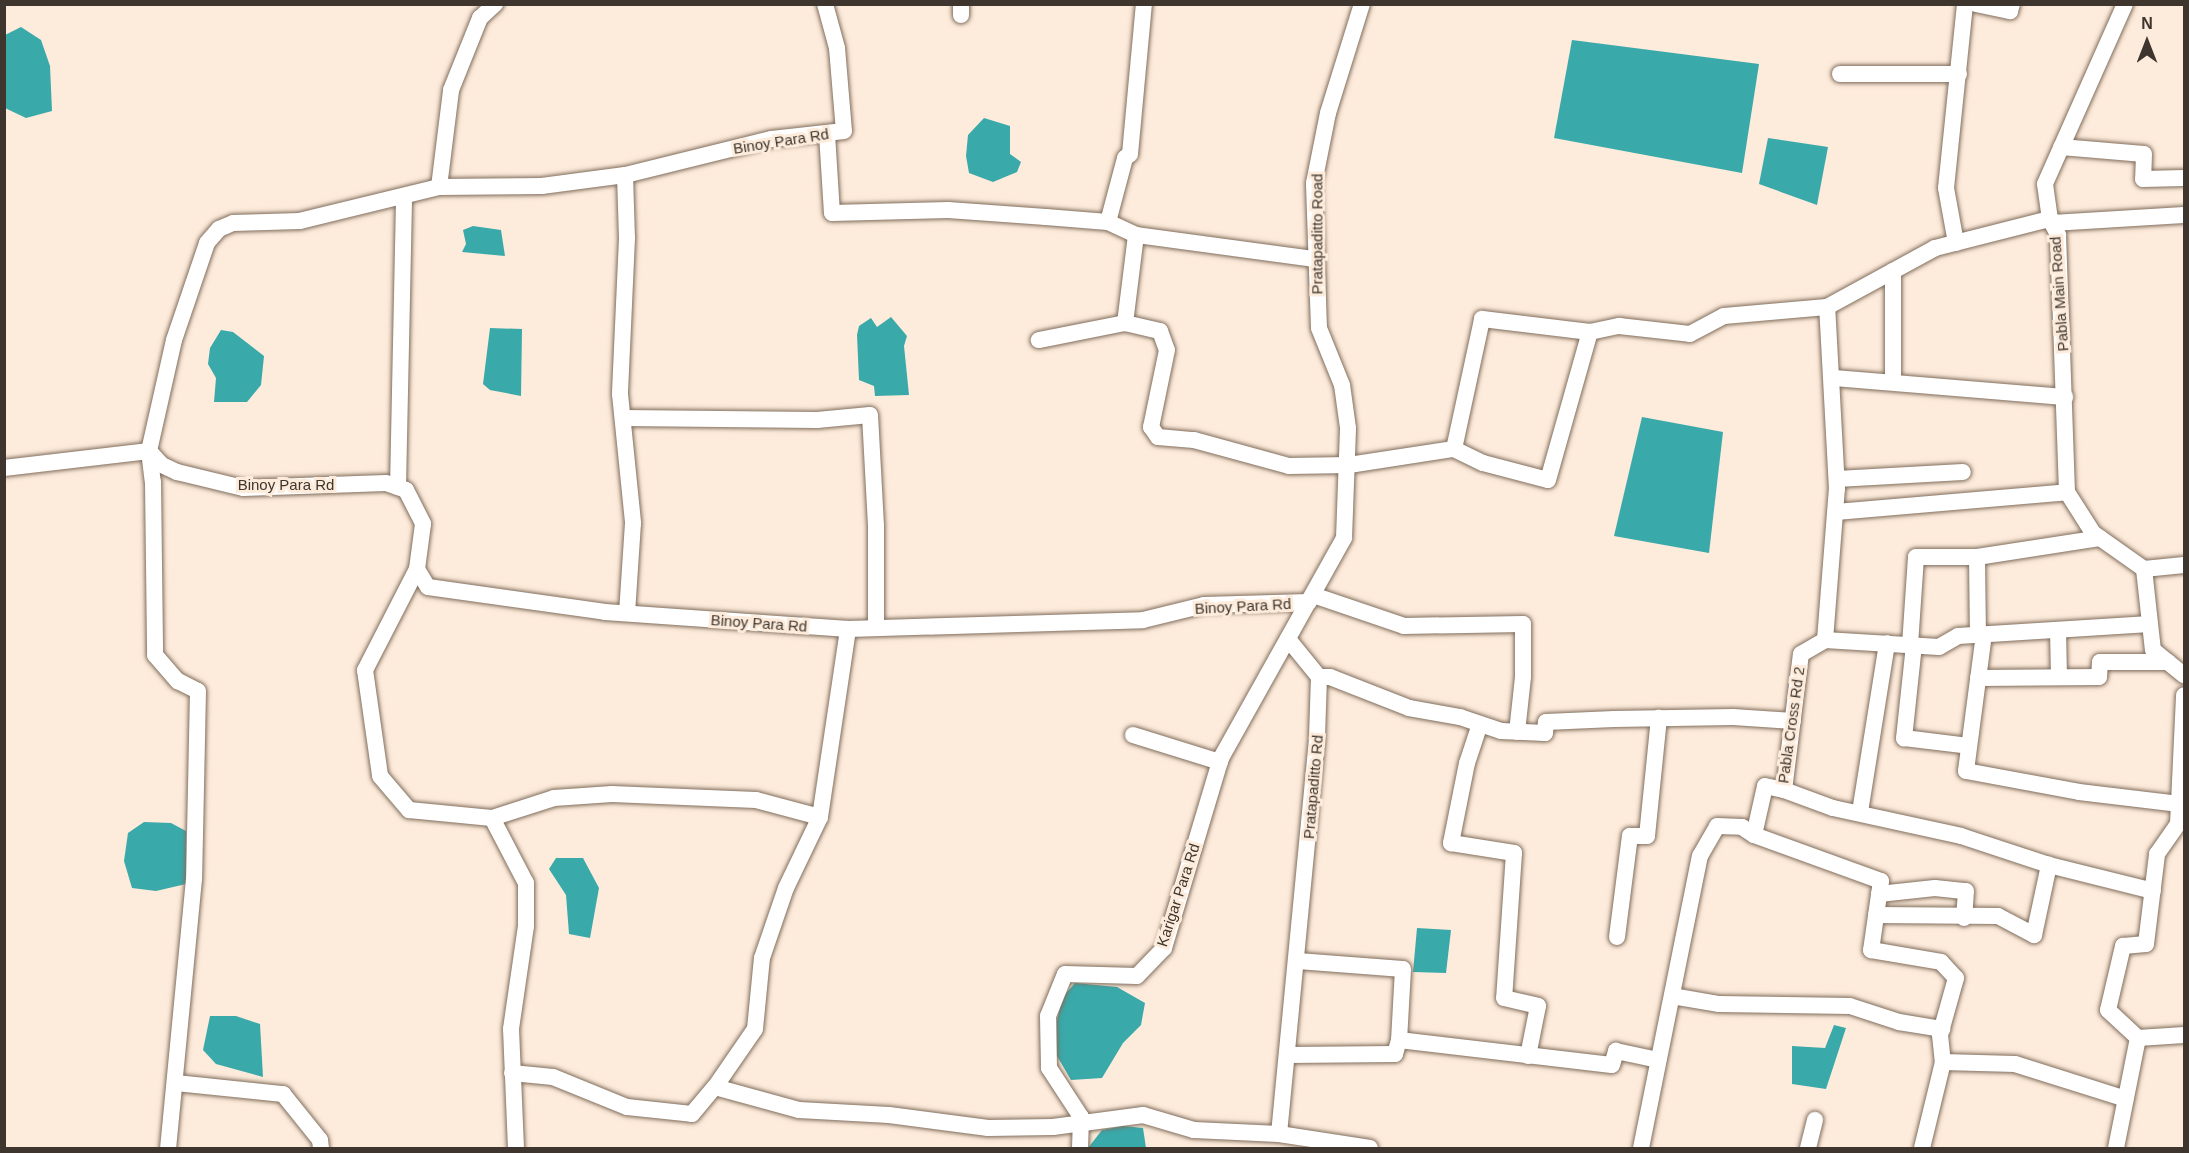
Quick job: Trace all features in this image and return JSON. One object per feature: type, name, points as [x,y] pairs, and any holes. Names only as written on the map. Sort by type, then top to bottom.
[{"type":"street","points":[[439,187],[451,90],[480,18],[495,4]]},
{"type":"street","name":"Binoy Para Rd","points":[[398,487],[386,483],[243,488],[177,472],[162,465],[149,451],[174,340],[207,243],[219,230],[233,223],[300,221],[405,198],[439,187],[542,186],[625,175],[771,140],[844,131],[845,109],[837,48],[825,4]]},
{"type":"street","points":[[1108,222],[1125,158],[1130,154],[1144,4]]},
{"type":"street","name":"Pratapaditto Road","points":[[1348,465],[1346,401],[1319,327],[1314,259],[1314,183],[1322,136],[1362,4]]},
{"type":"street","points":[[1956,243],[1946,189],[1965,4]]},
{"type":"street","points":[[1976,4],[2010,11],[2012,4]]},
{"type":"street","name":"Pabla Main Road","points":[[2067,492],[2058,235],[2051,221],[2045,184],[2125,4]]},
{"type":"street","points":[[1840,74],[1959,74]]},
{"type":"street","points":[[827,134],[832,213],[948,210],[1108,222],[1136,235],[1314,259]]},
{"type":"street","points":[[2061,147],[2144,154],[2143,178],[2184,178]]},
{"type":"street","points":[[625,175],[627,237],[620,342],[623,418],[633,523],[627,613]]},
{"type":"street","points":[[405,198],[398,487],[406,490],[423,524],[417,569],[365,670],[380,776],[409,810],[492,818],[554,798],[612,794],[756,800],[820,817]]},
{"type":"street","points":[[1454,449],[1482,320],[1590,332],[1619,326],[1690,334],[1724,316],[1827,307],[1935,248],[2051,221],[2184,215]]},
{"type":"street","points":[[1125,323],[1136,235]]},
{"type":"street","points":[[1893,271],[1893,381]]},
{"type":"street","points":[[1827,307],[1833,378],[1837,479],[1825,640],[1939,647],[1958,636],[2150,624]]},
{"type":"street","points":[[1039,340],[1125,323],[1160,331],[1167,350],[1151,427],[1158,437],[1194,440],[1289,466],[1348,465],[1454,449],[1483,464],[1548,480],[1590,332]]},
{"type":"street","points":[[1833,378],[1893,381],[2065,397]]},
{"type":"street","points":[[623,418],[807,420],[870,415],[876,526],[876,628]]},
{"type":"street","points":[[4,468],[149,451],[153,482],[155,656],[178,681],[198,690],[194,879],[168,1149]]},
{"type":"street","points":[[1348,465],[1344,538],[1288,639],[1319,677],[1330,677],[1409,708],[1517,732],[1545,733],[1546,722],[1733,717],[1793,721]]},
{"type":"street","points":[[1837,479],[1963,472]]},
{"type":"street","points":[[1836,512],[2067,492],[2100,538],[2144,568],[2184,565]]},
{"type":"street","points":[[1969,746],[1904,738],[1912,645],[1916,557],[1977,557],[2100,538]]},
{"type":"street","points":[[1977,557],[1981,634],[1978,678],[1966,771],[2079,792],[2179,804]]},
{"type":"street","points":[[2144,568],[2153,650],[2184,675]]},
{"type":"street","name":"Binoy Para Rd","points":[[417,569],[428,586],[627,613],[848,629],[1143,620],[1204,604],[1311,598],[1404,626],[1523,624],[1523,676],[1517,732]]},
{"type":"street","points":[[512,1073],[553,1077],[627,1107],[692,1114],[715,1087],[755,1029],[762,958],[786,888],[820,817],[848,629]]},
{"type":"street","points":[[2058,630],[2059,678]]},
{"type":"street","name":"Karigar Para Rd","points":[[1083,1123],[1049,1068],[1048,1016],[1065,974],[1137,976],[1164,948],[1220,762],[1288,639]]},
{"type":"street","name":"Pabla Cross Rd 2","points":[[1754,835],[1766,786],[1784,790],[1801,654],[1825,640]]},
{"type":"street","points":[[1860,812],[1887,643]]},
{"type":"street","points":[[1978,678],[2099,677],[2100,662],[2168,662]]},
{"type":"street","name":"Pratapaditto Rd","points":[[1279,1134],[1298,961],[1319,677]]},
{"type":"street","points":[[2184,694],[2178,824],[2157,854],[2146,944],[2123,946],[2108,1010],[2138,1038],[2184,1035]]},
{"type":"street","points":[[1617,937],[1630,836],[1647,836],[1659,718]]},
{"type":"street","points":[[1480,724],[1467,763],[1451,843],[1514,853],[1504,998],[1538,1006],[1528,1056]]},
{"type":"street","points":[[1133,735],[1220,762]]},
{"type":"street","points":[[1784,790],[1833,808],[1860,812],[1961,836],[2049,865],[2153,891]]},
{"type":"street","points":[[492,818],[526,883],[526,926],[511,1029],[516,1149]]},
{"type":"street","points":[[1641,1149],[1700,856],[1717,826],[1742,827],[1754,835],[1881,881],[1871,950],[1941,962],[1956,978],[1942,1029],[1943,1062],[1922,1149]]},
{"type":"street","points":[[1876,915],[1964,918],[1998,916],[2034,935],[2049,865]]},
{"type":"street","points":[[1879,894],[1935,888],[1966,891],[1964,918]]},
{"type":"street","points":[[1288,1055],[1395,1054],[1399,1040],[1403,969],[1298,961]]},
{"type":"street","points":[[1672,996],[1719,1004],[1850,1006],[1899,1022],[1942,1029]]},
{"type":"street","points":[[2116,1149],[2138,1038]]},
{"type":"street","points":[[1399,1040],[1612,1065],[1616,1051],[1658,1060]]},
{"type":"street","points":[[1943,1062],[2014,1064],[2126,1099]]},
{"type":"street","points":[[176,1083],[283,1094],[320,1140],[321,1149]]},
{"type":"street","points":[[715,1087],[799,1110],[889,1115],[988,1128],[1083,1123],[1143,1115],[1194,1130],[1279,1134],[1370,1149]]},
{"type":"street","points":[[1808,1149],[1815,1120]]},
{"type":"street","points":[[1080,1149],[1083,1123]]},
{"type":"water","points":[[21,27],[41,40],[50,66],[52,111],[26,118],[5,108],[5,35]]},
{"type":"water","points":[[1572,40],[1759,64],[1742,173],[1554,138]]},
{"type":"water","points":[[984,118],[1010,126],[1010,154],[1021,162],[1017,172],[993,182],[969,173],[966,156],[968,135]]},
{"type":"water","points":[[1768,138],[1828,147],[1817,205],[1759,184]]},
{"type":"water","points":[[473,226],[501,230],[505,256],[462,252],[466,244],[463,230]]},
{"type":"water","points":[[891,317],[907,336],[904,346],[909,395],[875,396],[874,386],[859,380],[857,335],[859,326],[871,318],[877,327]]},
{"type":"water","points":[[490,328],[522,329],[521,396],[490,390],[483,384]]},
{"type":"water","points":[[221,330],[233,332],[264,356],[261,385],[247,402],[214,402],[216,378],[208,364],[210,348]]},
{"type":"water","points":[[1642,417],[1723,432],[1709,553],[1614,536]]},
{"type":"water","points":[[144,822],[171,823],[186,831],[186,884],[156,891],[132,888],[124,861],[128,833]]},
{"type":"water","points":[[556,858],[583,858],[599,888],[590,938],[569,934],[566,895],[549,869]]},
{"type":"water","points":[[1417,928],[1451,930],[1446,973],[1413,972]]},
{"type":"water","points":[[1075,983],[1117,987],[1145,1003],[1141,1025],[1123,1043],[1102,1078],[1071,1080],[1057,1056],[1057,1021],[1062,998]]},
{"type":"water","points":[[210,1016],[236,1016],[260,1024],[263,1077],[216,1064],[203,1050]]},
{"type":"water","points":[[1834,1025],[1846,1028],[1826,1089],[1792,1084],[1792,1046],[1825,1048]]},
{"type":"water","points":[[1123,1126],[1143,1128],[1146,1148],[1088,1148],[1102,1130]]}]
